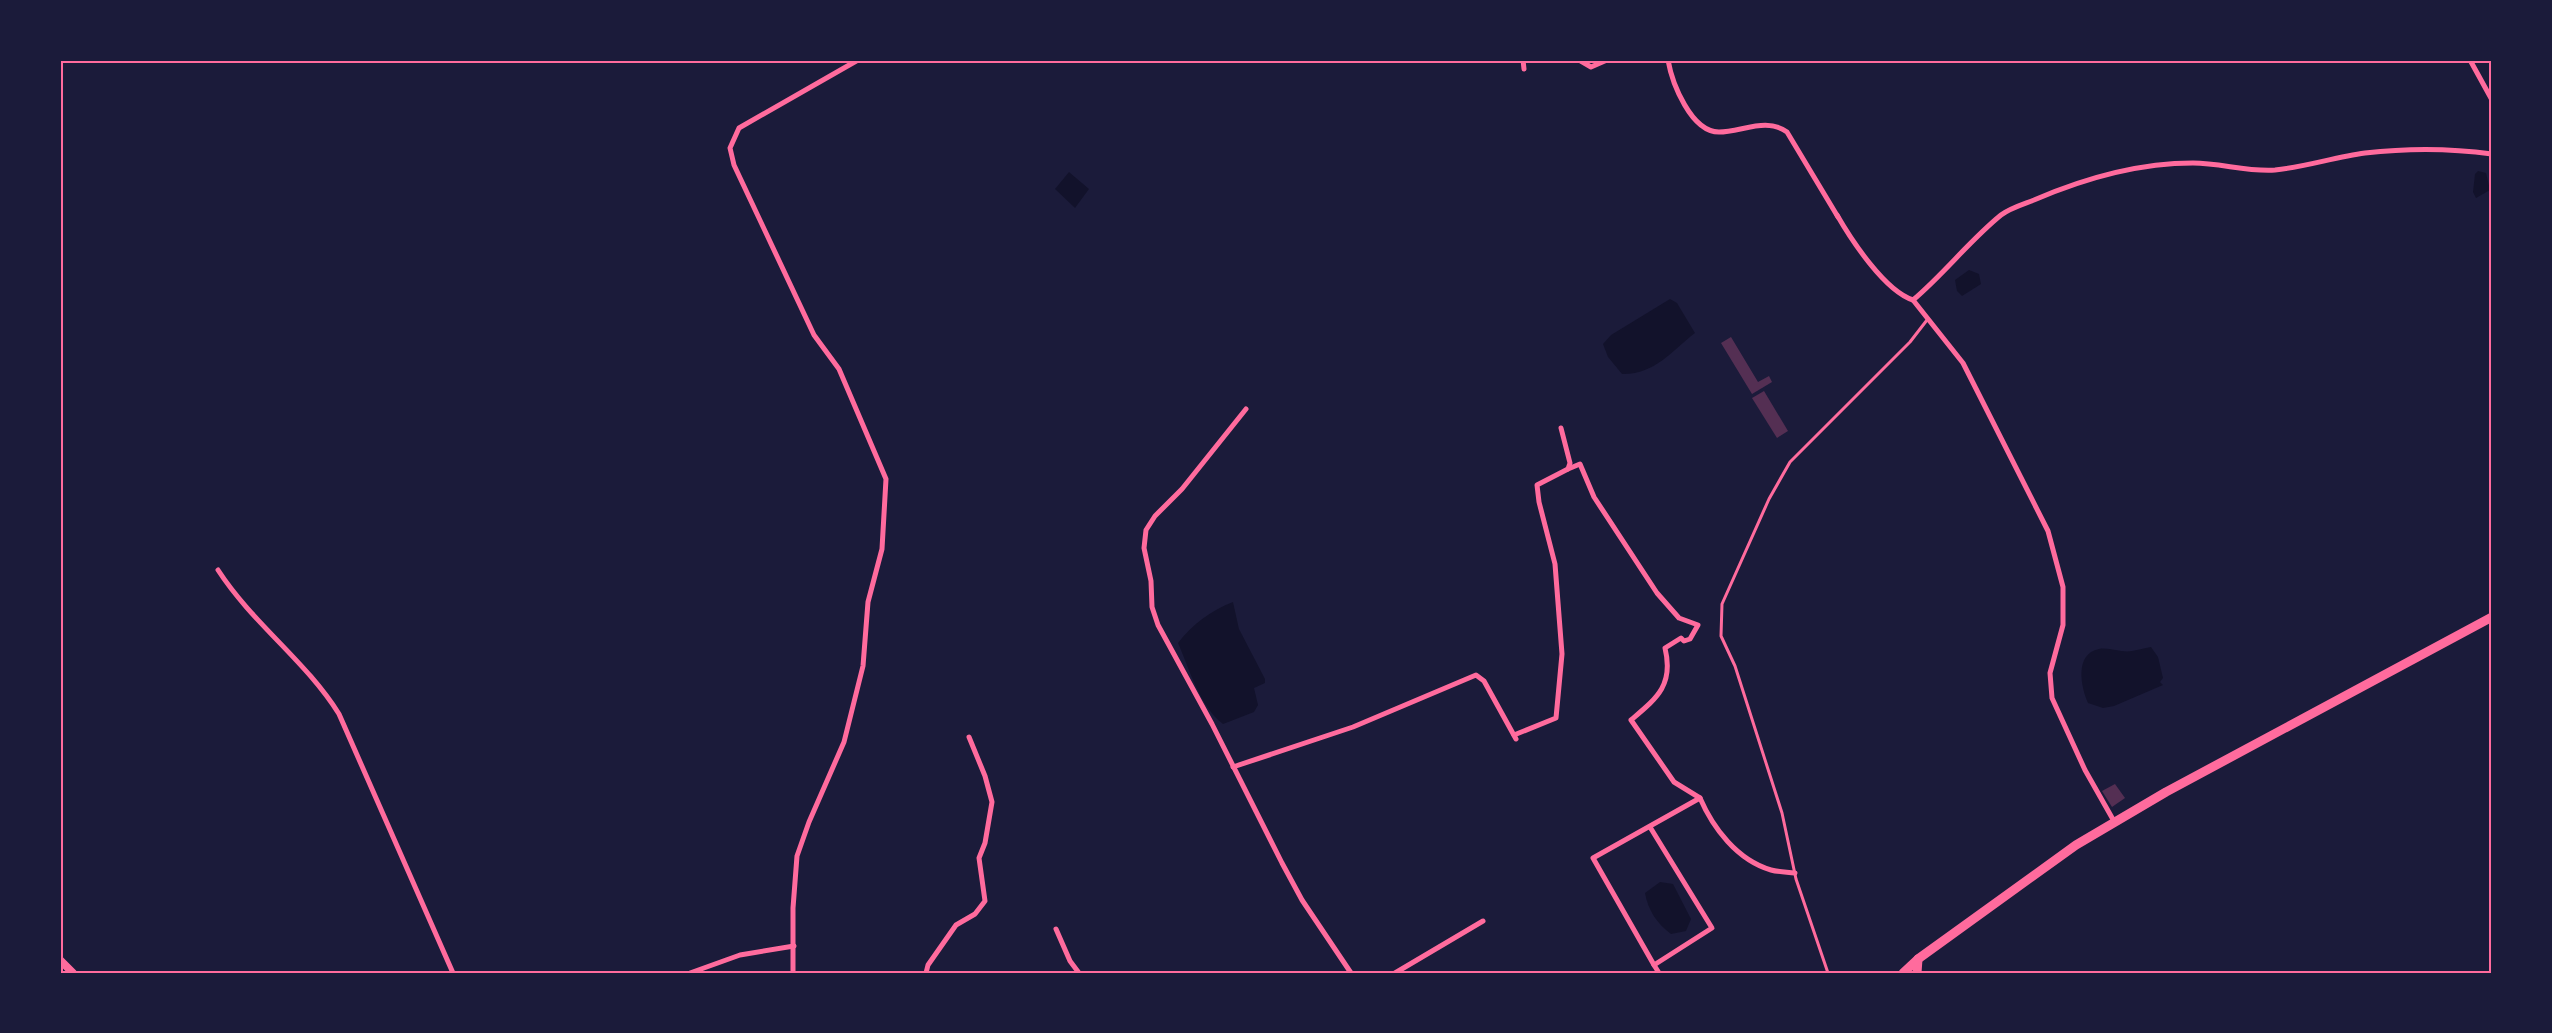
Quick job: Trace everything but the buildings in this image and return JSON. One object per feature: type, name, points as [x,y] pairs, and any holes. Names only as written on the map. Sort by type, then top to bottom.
[{"type":"main road","points":[[1903,973],[1918,959],[2041,868],[2166,792],[2492,617]]},
{"type":"main road","points":[[1917,973],[1918,959]]},
{"type":"main road","points":[[60,960],[73,973]]},
{"type":"street","points":[[793,973],[793,908],[797,856],[809,822],[844,742],[863,666],[868,602],[882,549],[886,479],[839,369],[814,335],[734,165],[730,148],[739,128],[858,60]]},
{"type":"street","points":[[1522,60],[1524,69]]},
{"type":"street","points":[[1579,60],[1591,67],[1607,60]]},
{"type":"street","points":[[1668,60],[1689,113],[1703,126],[1717,132],[1752,126],[1781,128],[1787,132],[1855,247],[1902,297],[1913,300],[1963,363],[2048,531],[2063,587],[2063,625],[2050,673],[2052,698],[2085,770],[2115,823]]},
{"type":"street","points":[[2470,60],[2492,100]]},
{"type":"street","points":[[1913,300],[1939,278],[1956,258],[2003,213],[2075,182],[2138,168],[2195,163],[2237,169],[2274,170],[2362,154],[2420,148],[2449,148],[2492,154]]},
{"type":"street","points":[[1246,409],[1182,489],[1155,516],[1146,530],[1144,548],[1151,581],[1152,607],[1158,625],[1302,900],[1351,973]]},
{"type":"street","points":[[1561,428],[1570,463],[1568,469]]},
{"type":"street","points":[[1233,767],[1353,727],[1476,675],[1484,681],[1515,737],[1556,718],[1562,654],[1555,564],[1539,502],[1537,485],[1580,464],[1594,497],[1657,593],[1679,618],[1698,625],[1690,639],[1684,641],[1681,638],[1665,648],[1669,673],[1662,688],[1648,707],[1631,720],[1674,782],[1700,798],[1717,830],[1740,853],[1771,870],[1794,873]]},
{"type":"street","points":[[218,570],[254,618],[328,696],[339,714],[453,973]]},
{"type":"street","points":[[926,973],[928,965],[956,925],[975,914],[985,902],[979,858],[985,843],[992,802],[985,776],[969,737]]},
{"type":"street","points":[[1659,973],[1593,858],[1700,798]]},
{"type":"street","points":[[1650,827],[1712,928],[1654,965]]},
{"type":"street","points":[[1395,973],[1483,921]]},
{"type":"street","points":[[1056,929],[1070,961],[1079,973]]},
{"type":"street","points":[[690,973],[740,955],[794,946]]},
{"type":"lane","points":[[1828,973],[1794,873],[1782,813],[1735,666],[1721,636],[1722,604],[1769,499],[1790,462],[1910,342],[1927,320]]},
{"type":"shaded area","points":[[2478,171],[2486,173],[2490,190],[2476,198],[2473,192],[2475,174]]},
{"type":"shaded area","points":[[1069,172],[1089,189],[1075,208],[1055,189]]},
{"type":"shaded area","points":[[1969,270],[1979,274],[1981,284],[1962,296],[1957,291],[1955,280]]},
{"type":"shaded area","points":[[1670,299],[1677,303],[1695,333],[1662,361],[1644,371],[1622,374],[1608,357],[1603,344],[1611,335]]},
{"type":"shaded area","points":[[1233,602],[1239,629],[1265,683],[1254,688],[1258,705],[1254,712],[1223,724],[1208,708],[1178,643],[1202,619]]},
{"type":"shaded area","points":[[2151,647],[2158,657],[2163,678],[2160,682],[2163,685],[2114,706],[2103,708],[2088,703],[2083,689],[2082,672],[2086,657],[2091,652],[2099,649],[2128,651]]},
{"type":"shaded area","points":[[1660,882],[1673,884],[1691,919],[1686,931],[1671,934],[1657,921],[1651,911],[1645,893]]}]
